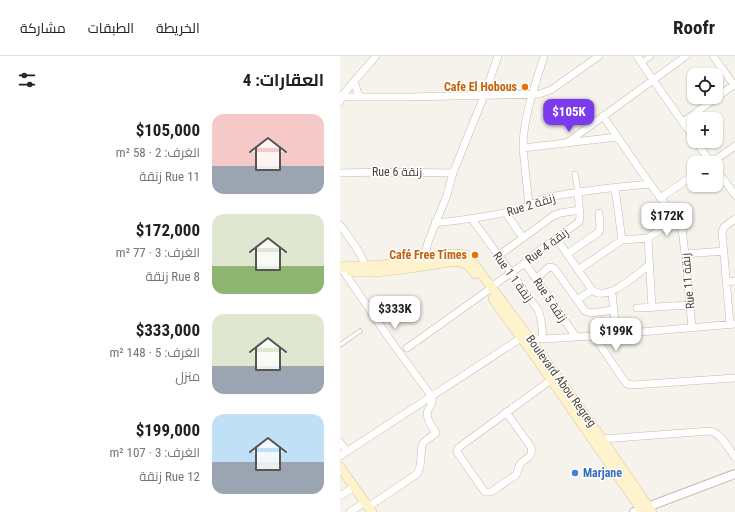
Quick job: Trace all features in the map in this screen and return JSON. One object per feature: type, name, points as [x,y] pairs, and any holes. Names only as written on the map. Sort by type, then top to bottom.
[{"type":"main road","name":"Boulevard Abou Regreg","points":[[425,262],[447,254],[457,253],[473,262],[489,288],[591,431],[602,439],[644,510]]},
{"type":"main road","points":[[341,270],[366,269],[393,264],[425,262]]},
{"type":"main road","points":[[526,338],[551,380],[591,431],[644,510]]},
{"type":"main road","points":[[342,473],[354,486],[368,507]]},
{"type":"street","points":[[340,98],[376,56]]},
{"type":"street","points":[[425,262],[428,242],[447,195],[453,173],[484,96],[498,56]]},
{"type":"street","points":[[529,206],[523,139],[532,95],[544,56]]},
{"type":"street","points":[[340,98],[360,96],[408,97],[540,94],[551,90],[599,56]]},
{"type":"street","points":[[637,56],[687,128]]},
{"type":"street","points":[[641,63],[651,56]]},
{"type":"street","points":[[568,142],[686,56]]},
{"type":"street","points":[[683,122],[735,84],[713,56]]},
{"type":"street","points":[[354,81],[360,96]]},
{"type":"street","name":"Rue 11 زنقة","points":[[603,116],[682,229],[686,254],[692,327]]},
{"type":"street","points":[[523,148],[617,137]]},
{"type":"street","points":[[721,156],[735,146]]},
{"type":"street","name":"Rue 6 زنقة","points":[[340,173],[453,173]]},
{"type":"street","points":[[498,256],[560,212],[580,210],[575,174]]},
{"type":"street","points":[[723,179],[735,195]]},
{"type":"street","points":[[660,198],[687,180]]},
{"type":"street","name":"Rue 2 زنقة","points":[[435,223],[472,219],[521,209],[542,200],[578,193],[650,184]]},
{"type":"street","points":[[615,188],[622,240]]},
{"type":"street","name":"Rue 4 زنقة","points":[[407,348],[579,222],[580,210]]},
{"type":"street","points":[[506,212],[523,238]]},
{"type":"street","points":[[567,254],[599,232],[599,213]]},
{"type":"street","name":"Rue 1 زنقة 1","points":[[472,219],[538,310],[541,316],[543,339]]},
{"type":"street","points":[[340,456],[526,338],[543,339],[594,336],[732,324],[732,301],[726,282],[723,230],[724,227],[735,219]]},
{"type":"street","points":[[578,270],[622,240],[648,238],[676,220]]},
{"type":"street","points":[[340,225],[360,255],[366,269]]},
{"type":"street","points":[[556,238],[592,290],[599,294],[612,292],[649,265]]},
{"type":"street","points":[[648,238],[652,308]]},
{"type":"street","points":[[686,254],[724,251]]},
{"type":"street","name":"Rue 5 زنقة","points":[[525,262],[576,337]]},
{"type":"street","points":[[536,279],[549,267],[554,268],[584,311],[592,313],[613,310]]},
{"type":"street","points":[[341,270],[432,397],[432,403],[427,416],[436,433],[422,445],[420,467],[417,474],[368,507],[352,511]]},
{"type":"street","points":[[726,282],[735,281]]},
{"type":"street","points":[[577,300],[592,290]]},
{"type":"street","points":[[612,292],[616,334]]},
{"type":"street","points":[[637,308],[690,305]]},
{"type":"street","points":[[594,336],[623,379],[627,384],[632,386],[735,378]]},
{"type":"street","points":[[506,412],[531,447],[531,453],[521,464],[516,475],[491,492],[486,492],[457,452],[458,448],[506,412],[551,380]]},
{"type":"street","points":[[602,439],[710,431],[719,435],[735,457]]},
{"type":"street","points":[[340,442],[347,452]]},
{"type":"street","points":[[644,510],[735,474]]},
{"type":"street","points":[[340,496],[354,486]]},
{"type":"lane","points":[[340,345],[360,331]]},
{"type":"place","name":"Cafe El Hobous","points":[[525,87]]},
{"type":"place","name":"Café Free Times","points":[[475,255]]},
{"type":"place","name":"Marjane","points":[[575,473]]}]
